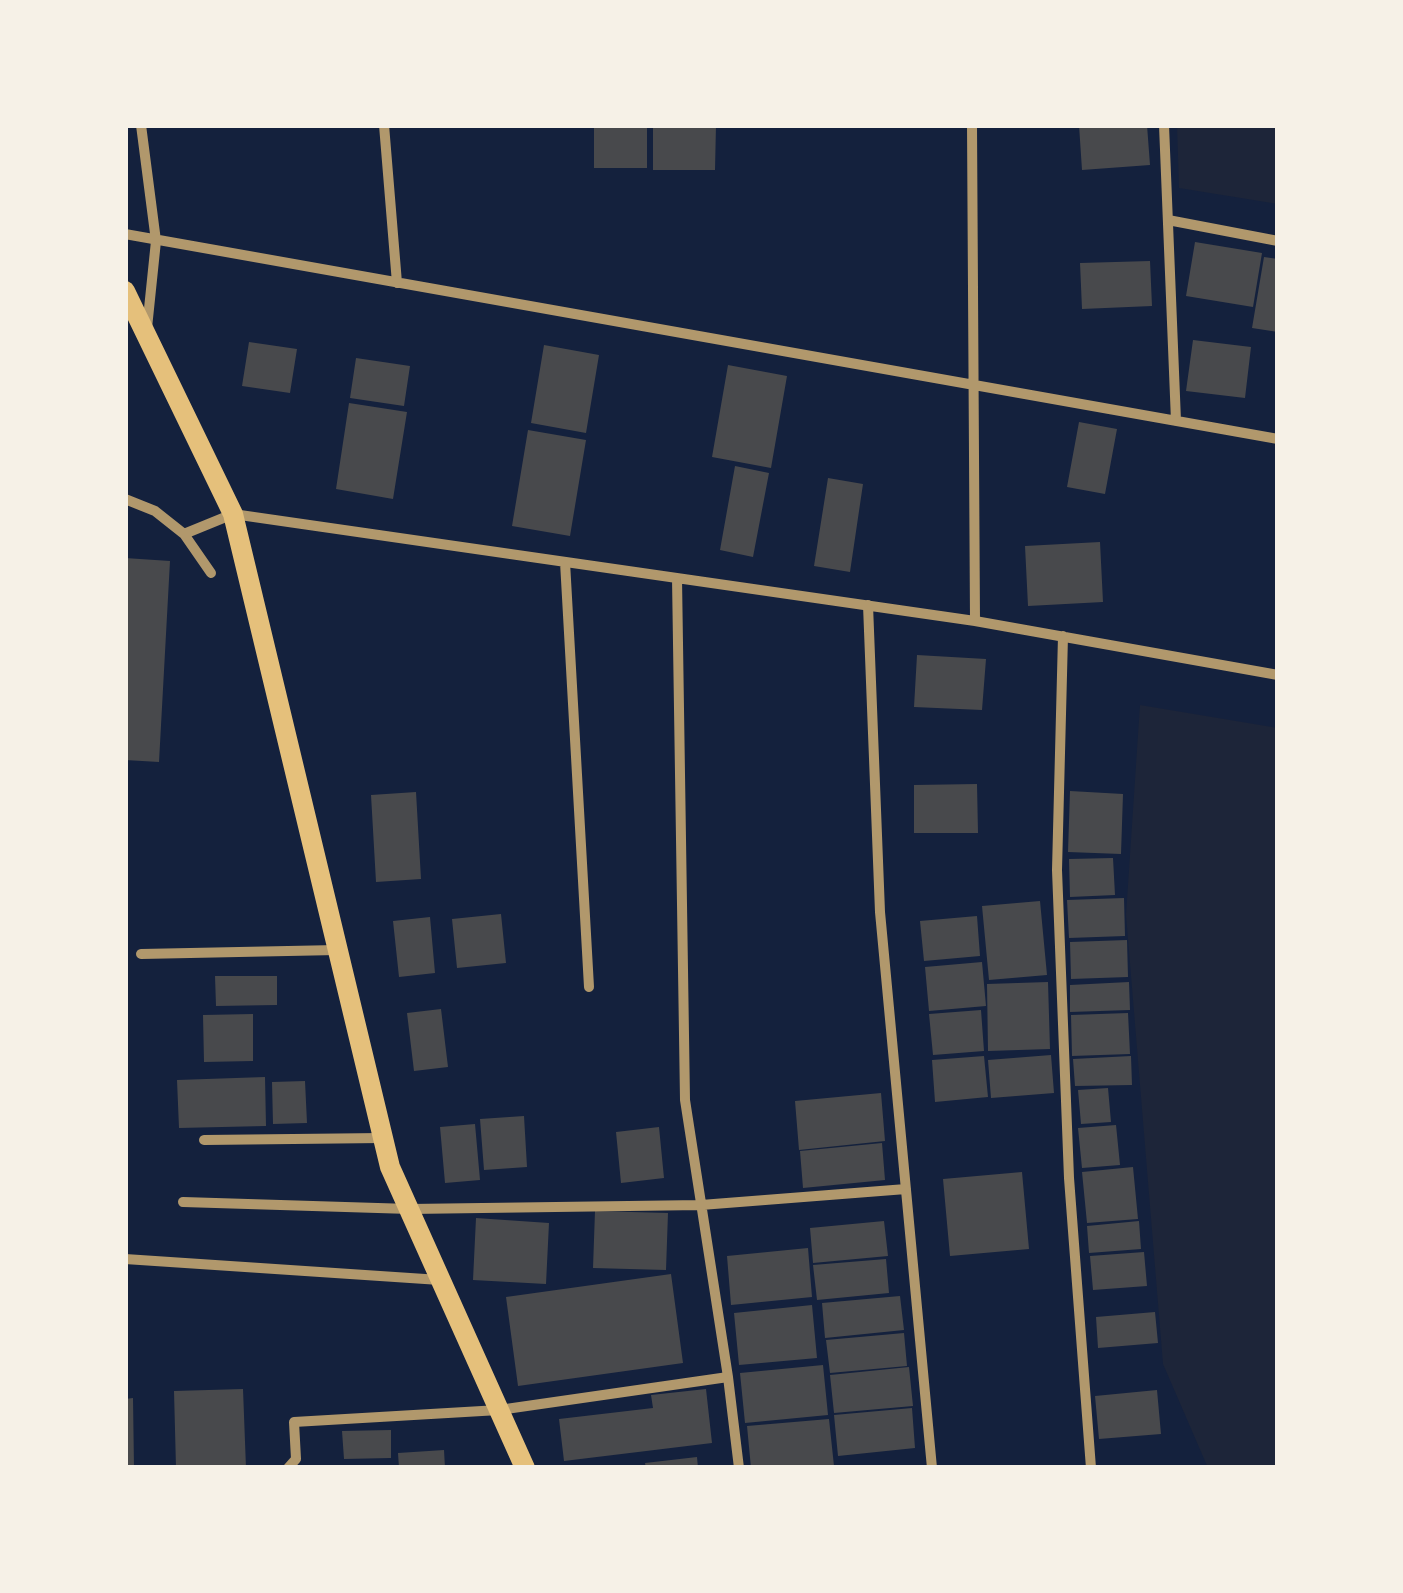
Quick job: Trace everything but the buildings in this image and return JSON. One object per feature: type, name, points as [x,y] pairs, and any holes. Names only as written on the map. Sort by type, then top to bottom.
[{"type":"main road","points":[[125,291],[233,514],[390,1167],[525,1468]]},
{"type":"street","points":[[141,125],[156,241],[147,335]]},
{"type":"street","points":[[384,125],[398,283]]},
{"type":"street","points":[[972,125],[975,621]]},
{"type":"street","points":[[1164,125],[1176,421]]},
{"type":"street","points":[[1168,220],[1278,241]]},
{"type":"street","points":[[125,234],[1278,439]]},
{"type":"street","points":[[125,499],[155,511],[184,534],[211,573]]},
{"type":"street","points":[[184,534],[233,514],[975,621],[1278,675]]},
{"type":"street","points":[[566,562],[589,987]]},
{"type":"street","points":[[677,578],[685,1100],[739,1468]]},
{"type":"street","points":[[868,605],[880,912],[932,1468]]},
{"type":"street","points":[[1062,636],[1058,870],[1069,1178],[1091,1468]]},
{"type":"street","points":[[142,954],[338,950]]},
{"type":"street","points":[[204,1140],[383,1138]]},
{"type":"street","points":[[183,1202],[410,1209],[701,1204],[906,1189]]},
{"type":"street","points":[[125,1259],[441,1280]]},
{"type":"street","points":[[288,1468],[296,1459],[294,1422],[499,1410],[728,1377]]},
{"type":"shaded area","points":[[1177,125],[1278,125],[1278,204],[1179,188]]},
{"type":"shaded area","points":[[1140,705],[1278,728],[1278,1468],[1208,1468],[1163,1364],[1126,915]]}]
